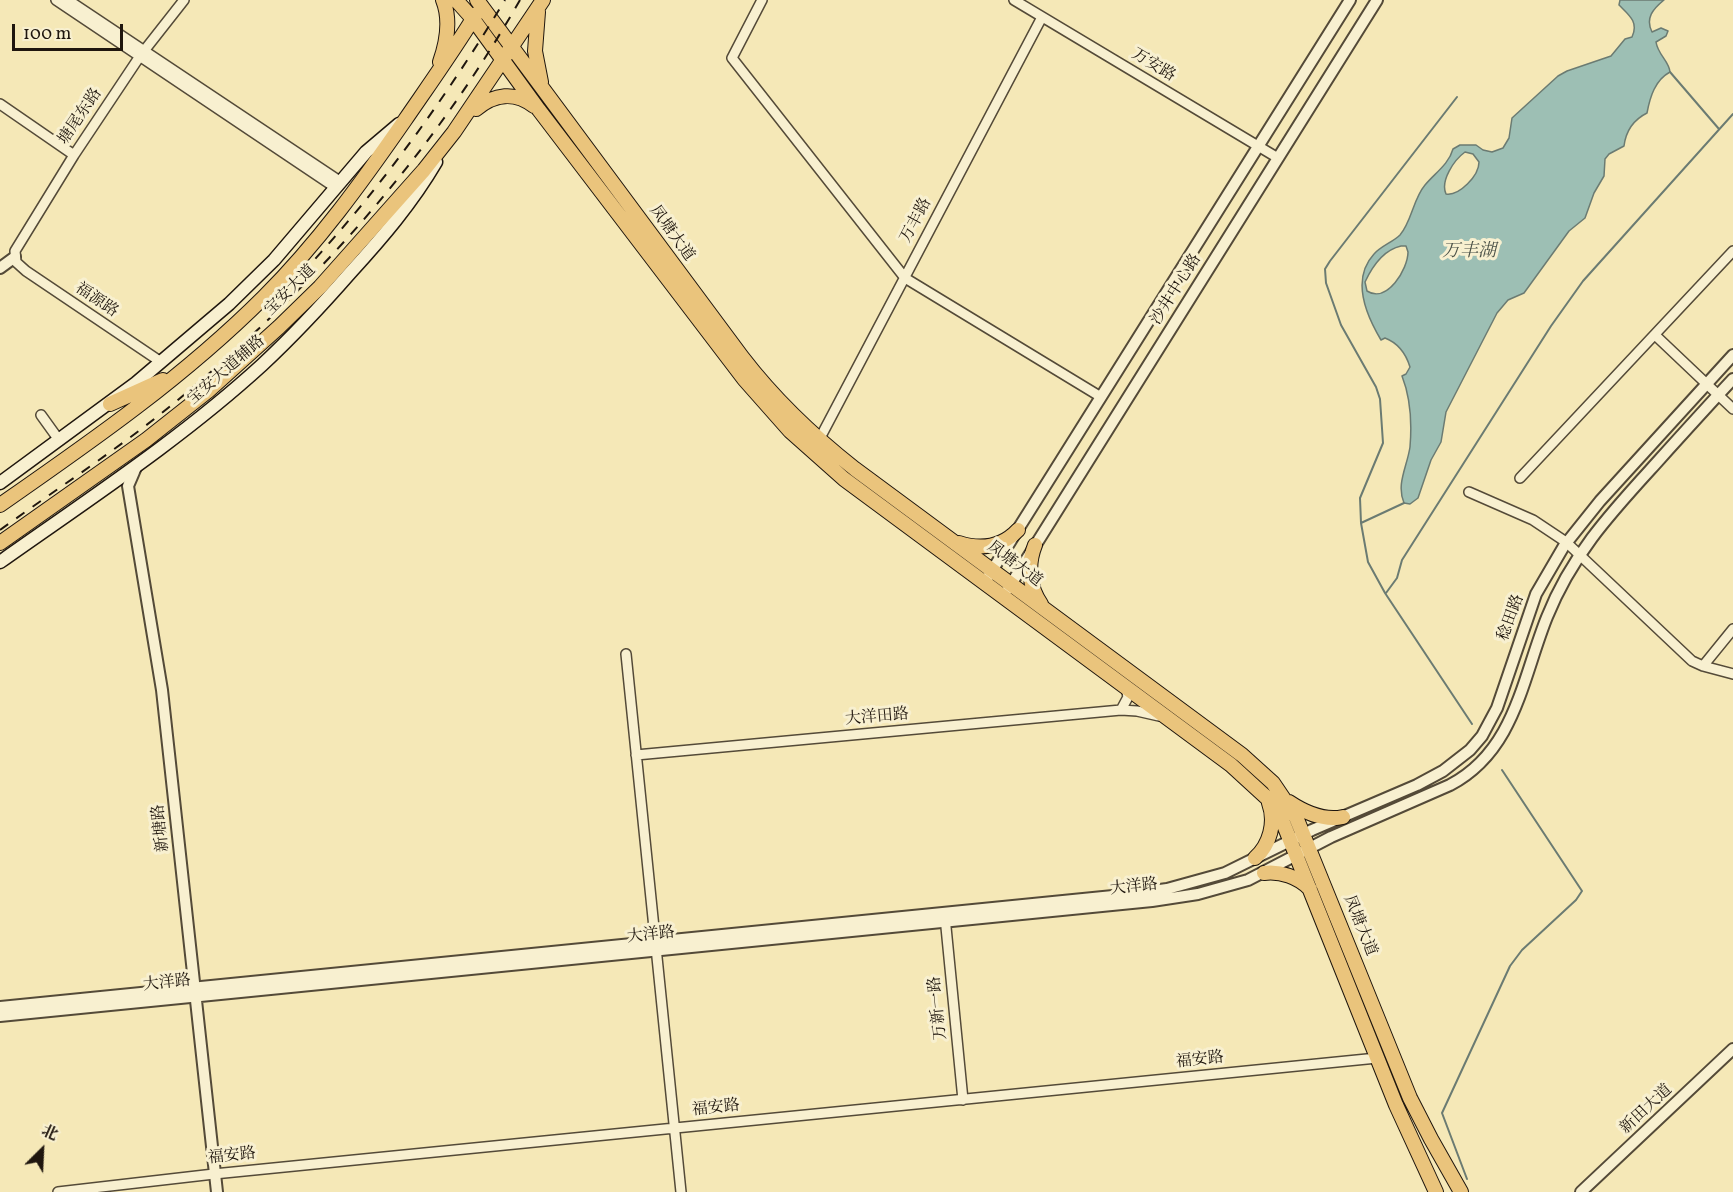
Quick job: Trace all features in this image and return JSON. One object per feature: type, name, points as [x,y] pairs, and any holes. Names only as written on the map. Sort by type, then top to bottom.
[{"type":"main road","points":[[435,76],[447,32],[448,16],[442,0]]},
{"type":"main road","name":"凤塘大道","points":[[456,0],[473,19],[732,365],[780,421],[837,473],[1231,765],[1267,798],[1278,813],[1291,841],[1405,1126],[1436,1191]]},
{"type":"main road","points":[[542,1],[536,25],[535,51],[539,75],[546,92]]},
{"type":"main road","name":"宝安大道","points":[[0,543],[146,440],[208,391],[255,350],[335,271],[424,170],[465,118],[542,1]]},
{"type":"main road","name":"宝安大道","points":[[0,505],[107,430],[179,374],[265,296],[304,253],[362,182],[473,19],[481,2]]},
{"type":"main road","name":"凤塘大道","points":[[481,2],[756,375],[785,407],[819,440],[1247,759],[1267,776],[1286,799],[1310,848],[1410,1098],[1457,1187]]},
{"type":"main road","points":[[465,118],[489,99],[503,96],[523,98],[539,110]]},
{"type":"main road","points":[[0,483],[110,404],[253,282],[366,152],[406,118]]},
{"type":"main road","name":"宝安大道辅路","points":[[0,562],[138,464],[261,366],[322,304],[415,197],[454,132]]},
{"type":"main road","points":[[110,404],[179,374]]},
{"type":"main road","points":[[950,539],[967,545],[986,547],[1002,543],[1018,530]]},
{"type":"main road","points":[[1035,545],[1030,564],[1031,583],[1044,608]]},
{"type":"main road","points":[[1255,858],[1264,848],[1271,828],[1272,812],[1267,798]]},
{"type":"main road","points":[[1286,799],[1315,815],[1343,817]]},
{"type":"main road","points":[[1264,873],[1278,873],[1293,878],[1311,891]]},
{"type":"main road","points":[[1436,1191],[1457,1187]]},
{"type":"street","points":[[56,0],[142,53]]},
{"type":"street","points":[[68,0],[142,53],[339,185]]},
{"type":"street","name":"塘尾东路","points":[[0,268],[16,259],[17,246],[74,154],[142,53],[183,0]]},
{"type":"street","points":[[762,0],[732,58],[905,278],[1101,398]]},
{"type":"street","name":"万安路","points":[[1014,0],[1278,158]]},
{"type":"street","name":"沙井中心路","points":[[984,583],[1350,0]]},
{"type":"street","name":"沙井中心路","points":[[1003,597],[1377,0]]},
{"type":"street","name":"万丰路","points":[[819,440],[1042,17]]},
{"type":"street","points":[[0,104],[74,154]]},
{"type":"street","points":[[1520,478],[1733,251]]},
{"type":"street","name":"福源路","points":[[16,259],[26,272],[161,362]]},
{"type":"street","points":[[1654,335],[1733,409]]},
{"type":"street","name":"稔田路","points":[[1291,841],[1404,791],[1443,771],[1477,743],[1497,708],[1536,594],[1566,542],[1593,509],[1733,355]]},
{"type":"street","name":"稔田路","points":[[1297,855],[1331,837],[1450,785],[1468,775],[1489,756],[1510,721],[1546,620],[1579,554],[1614,509],[1733,379]]},
{"type":"street","points":[[41,415],[59,440]]},
{"type":"street","name":"新塘路","points":[[138,464],[128,486],[162,690],[217,1192]]},
{"type":"street","points":[[1469,492],[1525,516],[1566,542],[1692,661],[1733,674]]},
{"type":"street","points":[[1703,666],[1733,629]]},
{"type":"street","points":[[626,654],[681,1192]]},
{"type":"street","points":[[1121,710],[1128,697],[1126,687]]},
{"type":"street","name":"大洋田路","points":[[636,755],[1121,710],[1144,712],[1170,720]]},
{"type":"street","name":"大洋路","points":[[945,917],[1152,891],[1213,877],[1291,841]]},
{"type":"street","name":"大洋路","points":[[0,1007],[195,992],[945,917],[1182,897],[1232,885],[1264,873],[1297,855]]},
{"type":"street","name":"万新一路","points":[[945,917],[963,1100]]},
{"type":"street","name":"大洋路","points":[[0,1016],[195,992]]},
{"type":"street","name":"新田大道","points":[[1581,1192],[1733,1049]]},
{"type":"street","name":"福安路","points":[[58,1192],[214,1174],[1377,1058]]},
{"type":"water","name":"万丰湖","points":[[1620,0],[1664,0],[1654,10],[1649,22],[1652,32],[1661,28],[1668,31],[1666,36],[1656,42],[1670,72],[1657,84],[1647,113],[1631,126],[1624,146],[1609,154],[1605,159],[1604,176],[1594,193],[1585,218],[1569,231],[1524,293],[1508,300],[1497,313],[1446,412],[1441,442],[1431,460],[1418,498],[1410,504],[1404,503],[1401,489],[1410,447],[1411,420],[1402,376],[1410,367],[1398,346],[1385,338],[1381,340],[1370,320],[1362,286],[1367,264],[1377,251],[1400,235],[1421,191],[1445,164],[1453,149],[1460,145],[1476,145],[1492,152],[1503,148],[1509,138],[1512,118],[1558,76],[1611,56],[1625,39],[1632,37],[1634,23],[1619,5]],"holes":[[[1465,152],[1473,154],[1479,162],[1476,173],[1457,192],[1446,194],[1446,177]],[[1406,246],[1407,259],[1395,283],[1382,293],[1375,294],[1367,291],[1365,282],[1375,265],[1389,251]]]},
{"type":"waterway","points":[[1670,72],[1719,129]]},
{"type":"waterway","points":[[1457,97],[1325,269],[1326,283],[1341,325],[1376,387],[1380,399],[1383,443],[1360,498],[1361,523],[1368,562],[1385,593],[1472,724]]},
{"type":"waterway","points":[[1386,593],[1397,578],[1402,560],[1551,326],[1583,281],[1733,114]]},
{"type":"waterway","points":[[1361,523],[1404,503]]},
{"type":"waterway","points":[[1467,1179],[1442,1113],[1510,966],[1522,950],[1576,900],[1582,891],[1502,770]]},
{"type":"railway","points":[[274,302],[307,268],[369,196],[427,120],[505,0]]},
{"type":"railway","points":[[0,530],[152,421],[273,315],[365,218],[408,166],[448,113],[520,0]]}]
